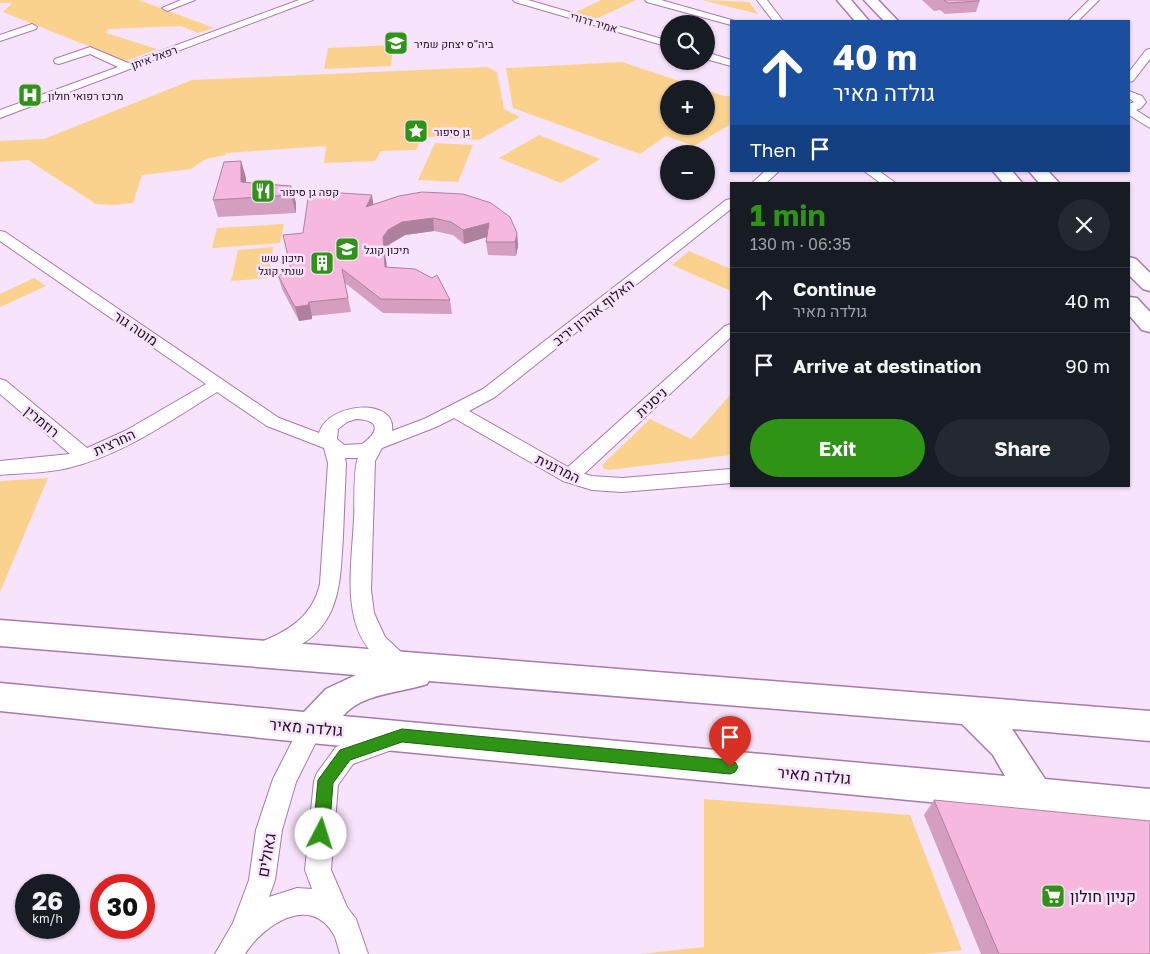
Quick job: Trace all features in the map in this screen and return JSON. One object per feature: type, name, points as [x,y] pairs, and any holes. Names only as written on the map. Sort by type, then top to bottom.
[{"type":"main road","points":[[844,0],[861,20]]},
{"type":"main road","points":[[871,0],[890,20]]},
{"type":"main road","points":[[1003,172],[1012,182]]},
{"type":"main road","points":[[1039,172],[1049,182]]},
{"type":"main road","points":[[1130,264],[1150,285]]},
{"type":"main road","points":[[1130,304],[1150,325]]},
{"type":"main road","points":[[0,633],[1150,726]]},
{"type":"main road","points":[[311,728],[337,699],[365,686],[427,668]]},
{"type":"main road","name":"גולדה מאיר","points":[[0,697],[311,728],[1150,806]]},
{"type":"main road","points":[[970,710],[1005,744],[1035,796]]},
{"type":"street","points":[[167,8],[190,0]]},
{"type":"street","name":"אמיר דרורי","points":[[518,0],[660,41]]},
{"type":"street","points":[[650,0],[730,22]]},
{"type":"street","points":[[762,0],[777,20]]},
{"type":"street","points":[[1074,20],[1094,0]]},
{"type":"street","name":"רפאל איתן","points":[[0,114],[300,1]]},
{"type":"street","points":[[0,38],[32,27]]},
{"type":"street","points":[[59,61],[90,50],[128,67]]},
{"type":"street","points":[[1133,75],[1150,52]]},
{"type":"street","points":[[715,58],[730,62]]},
{"type":"street","points":[[1131,100],[1147,121]]},
{"type":"street","points":[[759,182],[772,172]]},
{"type":"street","points":[[872,172],[887,182]]},
{"type":"street","name":"האלוף אהרון יריב","points":[[376,444],[418,428],[489,393],[730,205]]},
{"type":"street","name":"מוטה גור","points":[[0,235],[272,422],[332,445]]},
{"type":"street","name":"ניסנית","points":[[570,476],[730,330]]},
{"type":"street","name":"החרצית","points":[[0,468],[47,465],[84,456],[125,439],[218,384]]},
{"type":"street","name":"רוזמרין","points":[[0,385],[84,456]]},
{"type":"street","points":[[272,422],[305,424],[365,412],[379,418],[385,428],[384,434],[366,462],[361,590],[363,607],[366,622],[376,642],[396,661],[427,668]]},
{"type":"street","name":"האלוף אהרון יריב","points":[[379,418],[394,422],[414,422],[453,412]]},
{"type":"street","name":"המרגנית","points":[[453,412],[570,476],[592,483],[616,485],[730,476]]},
{"type":"street","points":[[254,653],[269,649],[293,637],[313,621],[326,600],[330,584],[337,462],[327,436],[330,426],[347,415]]},
{"type":"street","points":[[332,445],[340,450],[352,452],[367,449],[376,444]]},
{"type":"street","name":"גאולים","points":[[263,723],[287,742],[285,778]]},
{"type":"street","name":"גאולים","points":[[244,930],[262,880],[269,830],[285,778],[311,728]]},
{"type":"street","points":[[335,912],[318,870],[326,780],[345,755],[402,735]]},
{"type":"street","points":[[229,954],[244,930],[261,914],[280,904],[300,901],[319,903],[335,912],[345,923],[351,937],[354,954]]},
{"type":"shaded area","points":[[0,0],[139,0],[214,28],[198,33],[181,26],[108,29],[106,33],[157,49],[126,61],[3,12],[12,3],[0,3]]},
{"type":"shaded area","points":[[601,0],[636,0],[596,19],[574,13]]},
{"type":"shaded area","points":[[702,0],[749,2],[758,14]]},
{"type":"shaded area","points":[[393,45],[391,66],[324,69],[328,48]]},
{"type":"shaded area","points":[[622,62],[676,80],[660,80],[660,135],[712,135],[696,145],[666,136],[640,154],[513,108],[506,68]]},
{"type":"shaded area","points":[[487,67],[497,72],[504,109],[520,117],[479,140],[422,136],[416,150],[381,151],[375,161],[324,163],[326,146],[226,153],[225,155],[206,159],[191,169],[142,175],[133,203],[112,205],[96,204],[28,160],[0,162],[0,141],[44,139],[192,80]]},
{"type":"shaded area","points":[[715,93],[730,96],[730,125],[715,134]]},
{"type":"shaded area","points":[[539,135],[600,159],[561,183],[499,158]]},
{"type":"shaded area","points":[[435,143],[473,145],[458,182],[418,180]]},
{"type":"shaded area","points":[[284,224],[280,243],[212,248],[217,228]]},
{"type":"shaded area","points":[[273,247],[268,278],[231,281],[238,250]]},
{"type":"shaded area","points":[[689,251],[730,269],[730,291],[672,265]]},
{"type":"shaded area","points":[[34,278],[46,286],[0,307],[0,294]]},
{"type":"shaded area","points":[[730,395],[730,455],[609,470],[604,469],[602,465],[650,419],[691,439]]},
{"type":"shaded area","points":[[48,478],[0,592],[0,481]]},
{"type":"shaded area","points":[[704,799],[910,815],[962,950],[926,954],[640,954],[704,947]]},
{"type":"building","points":[[944,0],[978,0],[979,1],[948,3]]},
{"type":"building","points":[[241,161],[241,182],[291,186],[291,195],[213,200],[224,162]]},
{"type":"building","points":[[309,191],[372,195],[366,207],[399,196],[422,192],[463,194],[491,203],[510,217],[517,233],[515,242],[486,242],[489,223],[463,230],[451,222],[433,218],[402,222],[388,230],[383,237],[385,267],[415,269],[432,278],[437,275],[450,300],[381,299],[342,269],[348,298],[309,302],[308,305],[295,307],[278,275],[292,273],[283,235],[303,233]]},
{"type":"building","name":"קניון חולון","points":[[934,800],[1150,821],[1150,954],[999,954]]},
{"type":"place","name":"ביה\"ס יצחק שמיר","points":[[396,43]]},
{"type":"place","name":"מרכז רפואי חולון","points":[[30,95]]},
{"type":"place","name":"גן סיפור","points":[[416,131]]},
{"type":"place","name":"קפה גן סיפור","points":[[263,191]]},
{"type":"place","name":"תיכון קוגל","points":[[347,249]]},
{"type":"place","name":"תיכון שש שנתי קוגל","points":[[322,263]]},
{"type":"place","name":"קניון חולון","points":[[1053,896]]},
{"type":"route","points":[[321,834],[326,780],[345,755],[402,735],[730,767]]}]
